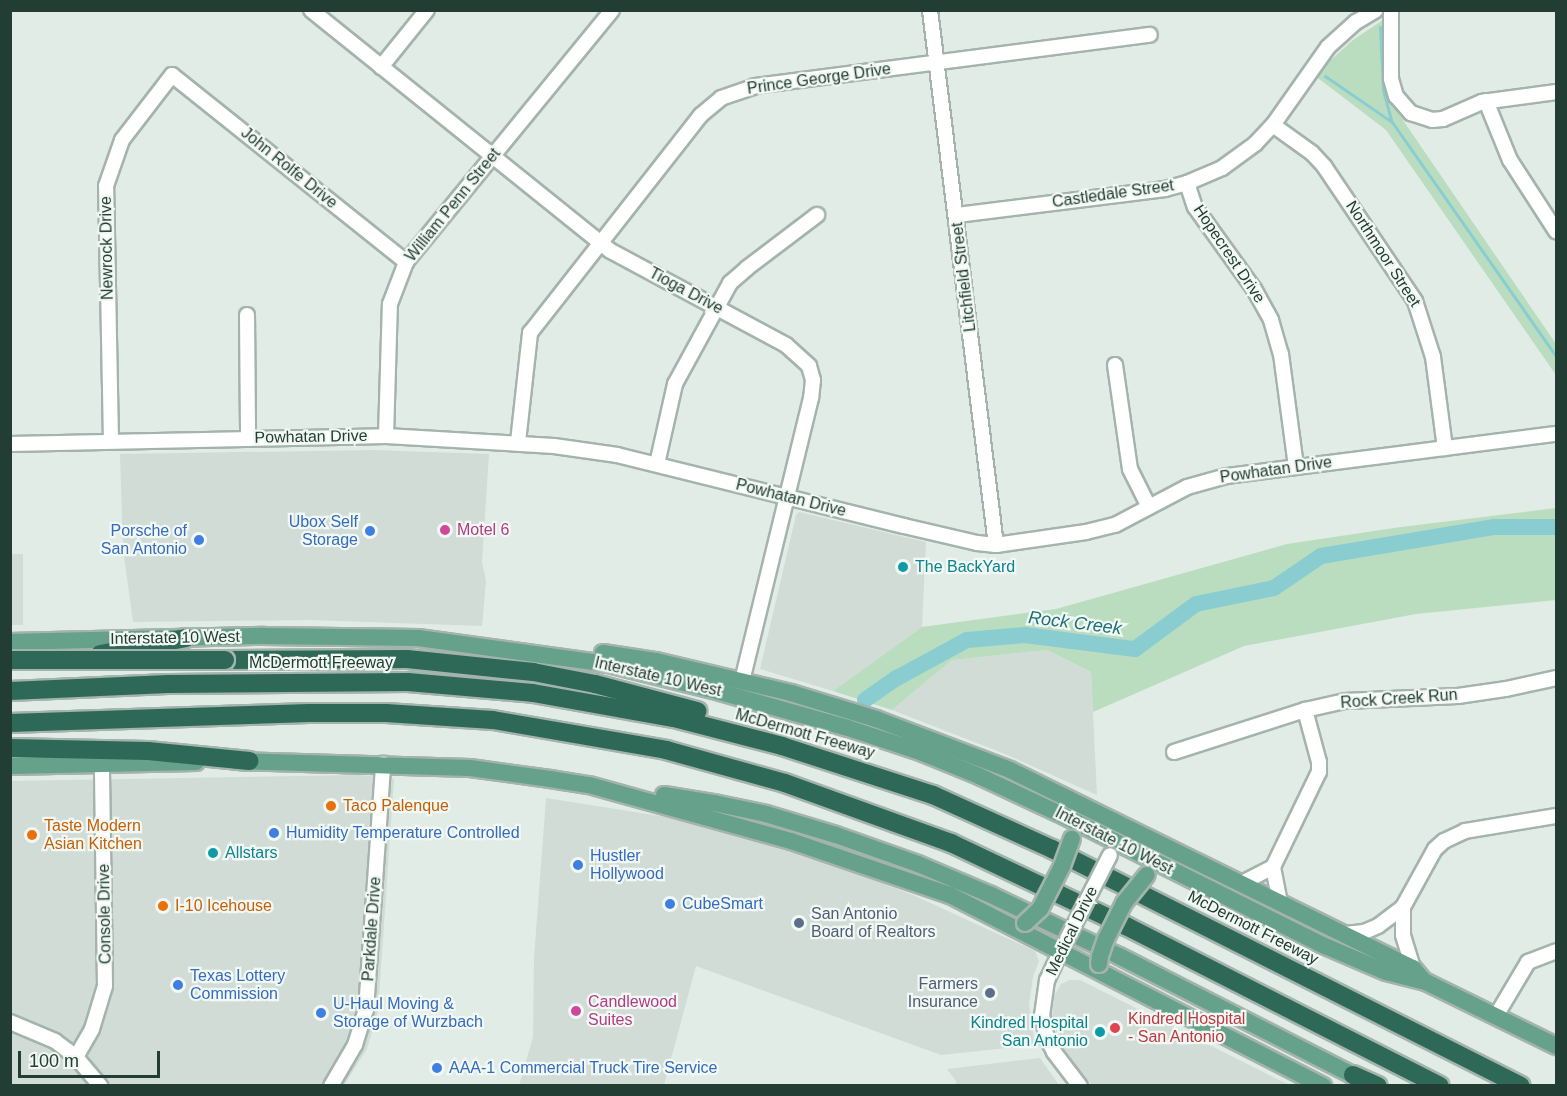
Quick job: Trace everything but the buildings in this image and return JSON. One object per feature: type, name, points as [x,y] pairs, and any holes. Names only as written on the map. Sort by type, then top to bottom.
[{"type":"highway","points":[[10,668],[130,650],[186,638]]},
{"type":"highway","points":[[10,660],[406,659],[533,672],[595,684],[717,717],[782,746]]},
{"type":"highway","name":"McDermott Freeway","points":[[10,691],[168,684],[408,682],[533,693],[674,718],[782,746],[933,795],[1052,849],[1521,1086]]},
{"type":"highway","points":[[10,723],[309,713],[386,713],[493,720],[666,750],[785,783],[951,843],[1126,926],[1440,1086]]},
{"type":"highway","points":[[10,748],[148,752],[250,761]]},
{"type":"highway","points":[[1353,1075],[1378,1086]]},
{"type":"main road","name":"Interstate 10 West","points":[[10,642],[264,636],[444,639],[608,664],[795,712],[923,753],[1058,813],[1114,848],[1177,873],[1324,946],[1386,972],[1426,982],[1557,1046]]},
{"type":"main road","points":[[444,639],[492,640],[656,661],[742,681],[876,719],[1010,770],[1413,968],[1426,982]]},
{"type":"main road","points":[[10,766],[250,761],[470,768],[714,802],[766,814],[836,835],[918,864],[991,895],[1373,1086]]},
{"type":"main road","points":[[589,785],[822,851],[950,895],[1001,922],[1063,946],[1111,978],[1323,1086]]},
{"type":"main road","points":[[1001,922],[1015,925],[1025,923],[1040,909],[1062,866],[1072,840],[1068,826],[1058,813]]},
{"type":"main road","points":[[1111,978],[1100,964],[1100,956],[1124,903],[1147,875],[1155,872],[1177,873]]},
{"type":"street","name":"Tioga Drive","points":[[311,10],[599,242],[794,350],[812,372],[812,399],[742,681]]},
{"type":"street","points":[[381,67],[427,10]]},
{"type":"street","name":"William Penn Street","points":[[386,436],[390,304],[406,262],[612,10]]},
{"type":"street","name":"Litchfield Street","points":[[930,10],[996,545]]},
{"type":"street","name":"Castledale Street","points":[[957,215],[1144,192],[1187,183],[1238,158],[1273,125],[1328,47],[1356,22],[1376,10]]},
{"type":"street","points":[[1391,10],[1391,79],[1396,96],[1411,113],[1432,120],[1443,119],[1486,101],[1557,92]]},
{"type":"street","name":"Prince George Drive","points":[[518,442],[530,333],[599,242],[701,115],[721,98],[755,86],[1150,36]]},
{"type":"street","name":"John Rolfe Drive","points":[[172,75],[406,262]]},
{"type":"street","name":"Newrock Drive","points":[[111,441],[106,186],[122,140],[172,75]]},
{"type":"street","points":[[1486,101],[1510,160],[1557,231]]},
{"type":"street","name":"Northmoor Street","points":[[1273,125],[1312,153],[1324,166],[1415,301],[1433,357],[1445,448]]},
{"type":"street","name":"Hopecrest Drive","points":[[1187,183],[1195,207],[1254,289],[1271,320],[1281,354],[1296,467]]},
{"type":"street","points":[[657,464],[675,384],[716,308],[738,275],[817,215]]},
{"type":"street","points":[[247,315],[248,439]]},
{"type":"street","points":[[1115,365],[1130,469],[1149,507]]},
{"type":"street","name":"Powhatan Drive","points":[[10,444],[386,436],[518,442],[617,455],[964,540],[996,545],[1105,527],[1178,491],[1207,480],[1557,434]]},
{"type":"street","name":"Rock Creek Run","points":[[1174,752],[1305,710],[1345,701],[1467,694],[1557,678]]},
{"type":"street","points":[[1242,883],[1273,867],[1319,772],[1319,762],[1305,710]]},
{"type":"street","name":"Console Drive","points":[[76,1057],[93,1029],[105,986],[102,764]]},
{"type":"street","name":"Parkdale Drive","points":[[331,1086],[355,1045],[366,1010],[383,764]]},
{"type":"street","points":[[1345,934],[1364,932],[1378,926],[1403,907],[1426,863],[1444,841],[1478,827],[1557,816]]},
{"type":"street","name":"Medical Drive","points":[[1080,1086],[1054,1052],[1047,1038],[1042,1015],[1047,980],[1114,848]]},
{"type":"street","points":[[1273,867],[1280,902]]},
{"type":"street","points":[[1403,907],[1403,935],[1413,968]]},
{"type":"street","points":[[1496,1016],[1528,962],[1557,951]]},
{"type":"street","points":[[10,1022],[43,1034],[76,1057],[100,1086]]},
{"type":"shaded area","points":[[373,450],[489,454],[482,562],[486,581],[482,626],[310,620],[133,622],[123,549],[120,454]]},
{"type":"shaded area","points":[[799,512],[926,542],[922,627],[833,691],[760,669],[796,515]]},
{"type":"shaded area","points":[[11,554],[23,554],[23,625],[11,625]]},
{"type":"shaded area","points":[[1047,650],[1091,672],[1097,795],[1005,754],[892,710],[952,660]]},
{"type":"shaded area","points":[[361,775],[394,779],[378,1011],[367,1049],[344,1085],[11,1085],[10,781]]},
{"type":"shaded area","points":[[546,798],[698,822],[822,860],[913,895],[1035,951],[1039,961],[1033,977],[1029,1005],[1035,1045],[941,1055],[696,966],[664,1085],[519,1086],[533,1037],[534,958]]},
{"type":"shaded area","name":"Kindred Hospital - San Antonio","points":[[1070,980],[1080,980],[1289,1085],[1092,1085],[1071,1061],[1058,1038],[1052,1018],[1054,996],[1061,984]]},
{"type":"shaded area","points":[[1040,1058],[1059,1085],[956,1085],[956,1081],[947,1069]]},
{"type":"green space","points":[[1383,20],[1394,107],[1556,344],[1556,375],[1386,130],[1314,75],[1353,40]]},
{"type":"green space","points":[[1556,508],[1556,600],[1416,614],[1244,646],[1093,712],[1091,672],[1047,650],[952,660],[892,710],[833,691],[922,627],[1056,609],[1287,544]]},
{"type":"waterway","points":[[1380,27],[1383,90],[1391,120]]},
{"type":"waterway","points":[[1325,76],[1392,122],[1556,356]]},
{"type":"waterway","name":"Rock Creek","points":[[865,700],[897,678],[967,640],[1025,635],[1135,649],[1196,604],[1274,588],[1321,556],[1495,527],[1556,527]]},
{"type":"place","name":"Motel 6","points":[[445,530]]},
{"type":"place","name":"Ubox Self Storage","points":[[370,531]]},
{"type":"place","name":"Porsche of San Antonio","points":[[199,540]]},
{"type":"place","name":"The BackYard","points":[[903,567]]},
{"type":"place","name":"Taco Palenque","points":[[331,806]]},
{"type":"place","name":"Humidity Temperature Controlled","points":[[274,833]]},
{"type":"place","name":"Taste Modern Asian Kitchen","points":[[32,835]]},
{"type":"place","name":"Allstars","points":[[213,853]]},
{"type":"place","name":"Hustler Hollywood","points":[[578,865]]},
{"type":"place","name":"CubeSmart","points":[[670,904]]},
{"type":"place","name":"I-10 Icehouse","points":[[163,906]]},
{"type":"place","name":"San Antonio Board of Realtors","points":[[799,923]]},
{"type":"place","name":"Texas Lottery Commission","points":[[178,985]]},
{"type":"place","name":"Farmers Insurance","points":[[990,993]]},
{"type":"place","name":"Candlewood Suites","points":[[576,1011]]},
{"type":"place","name":"U-Haul Moving & Storage of Wurzbach","points":[[321,1013]]},
{"type":"place","name":"Kindred Hospital - San Antonio","points":[[1115,1028]]},
{"type":"place","name":"Kindred Hospital San Antonio","points":[[1100,1032]]},
{"type":"place","name":"AAA-1 Commercial Truck Tire Service","points":[[437,1068]]}]
